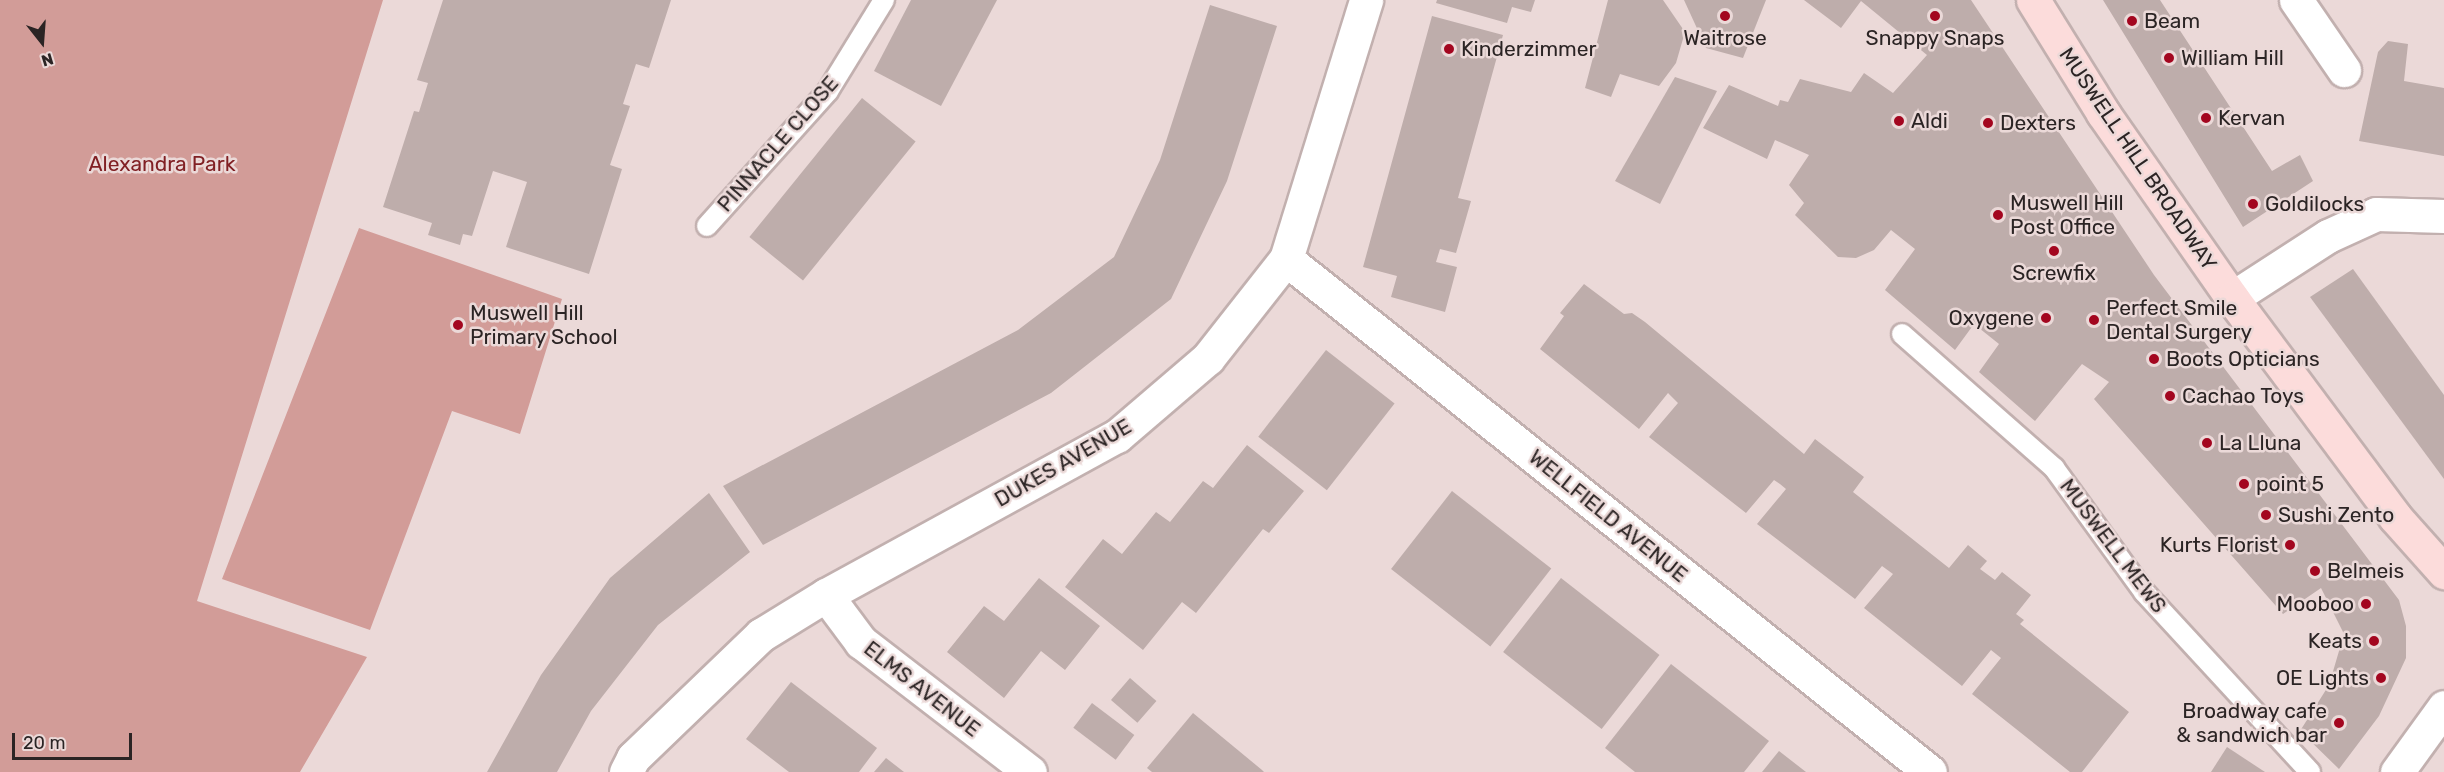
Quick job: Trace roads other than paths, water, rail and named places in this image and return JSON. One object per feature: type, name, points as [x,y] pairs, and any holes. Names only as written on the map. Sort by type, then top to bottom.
[{"type":"main road","name":"MUSWELL HILL BROADWAY","points":[[2033,0],[2103,113],[2232,298],[2395,517],[2444,572]]},
{"type":"street","name":"DUKES AVENUE","points":[[626,772],[633,758],[761,635],[826,595],[1117,436],[1208,358],[1286,260],[1366,0]]},
{"type":"street","points":[[2296,0],[2344,70]]},
{"type":"street","points":[[2232,298],[2328,236],[2376,214],[2444,216]]},
{"type":"street","name":"WELLFIELD AVENUE","points":[[1286,260],[1930,772]]},
{"type":"street","name":"ELMS AVENUE","points":[[826,595],[861,642],[1030,772]]},
{"type":"street","points":[[2397,772],[2444,706]]},
{"type":"lane","name":"PINNACLE CLOSE","points":[[707,226],[828,91],[884,0]]},
{"type":"lane","name":"MUSWELL MEWS","points":[[1902,334],[2054,468],[2144,592],[2310,772]]},
{"type":"place","name":"Waitrose","points":[[1725,16]]},
{"type":"place","name":"Snappy Snaps","points":[[1935,16]]},
{"type":"place","name":"Beam","points":[[2132,21]]},
{"type":"place","name":"Kinderzimmer","points":[[1449,49]]},
{"type":"place","name":"William Hill","points":[[2169,58]]},
{"type":"place","name":"Kervan","points":[[2206,118]]},
{"type":"place","name":"Aldi","points":[[1899,121]]},
{"type":"place","name":"Dexters","points":[[1988,123]]},
{"type":"place","name":"Goldilocks","points":[[2253,204]]},
{"type":"place","name":"Muswell Hill Post Office","points":[[1998,215]]},
{"type":"place","name":"Screwfix","points":[[2054,251]]},
{"type":"place","name":"Oxygene","points":[[2046,318]]},
{"type":"place","name":"Perfect Smile Dental Surgery","points":[[2094,320]]},
{"type":"place","name":"Muswell Hill Primary School","points":[[458,325]]},
{"type":"place","name":"Boots Opticians","points":[[2154,359]]},
{"type":"place","name":"Cachao Toys","points":[[2170,396]]},
{"type":"place","name":"La Lluna","points":[[2207,443]]},
{"type":"place","name":"point 5","points":[[2244,484]]},
{"type":"place","name":"Sushi Zento","points":[[2266,515]]},
{"type":"place","name":"Kurts Florist","points":[[2290,545]]},
{"type":"place","name":"Belmeis","points":[[2315,571]]},
{"type":"place","name":"Mooboo","points":[[2366,604]]},
{"type":"place","name":"Keats","points":[[2374,641]]},
{"type":"place","name":"OE Lights","points":[[2381,678]]},
{"type":"place","name":"Broadway cafe & sandwich bar","points":[[2339,723]]},
{"type":"park label","name":"Alexandra Park","points":[[162,164]]}]
